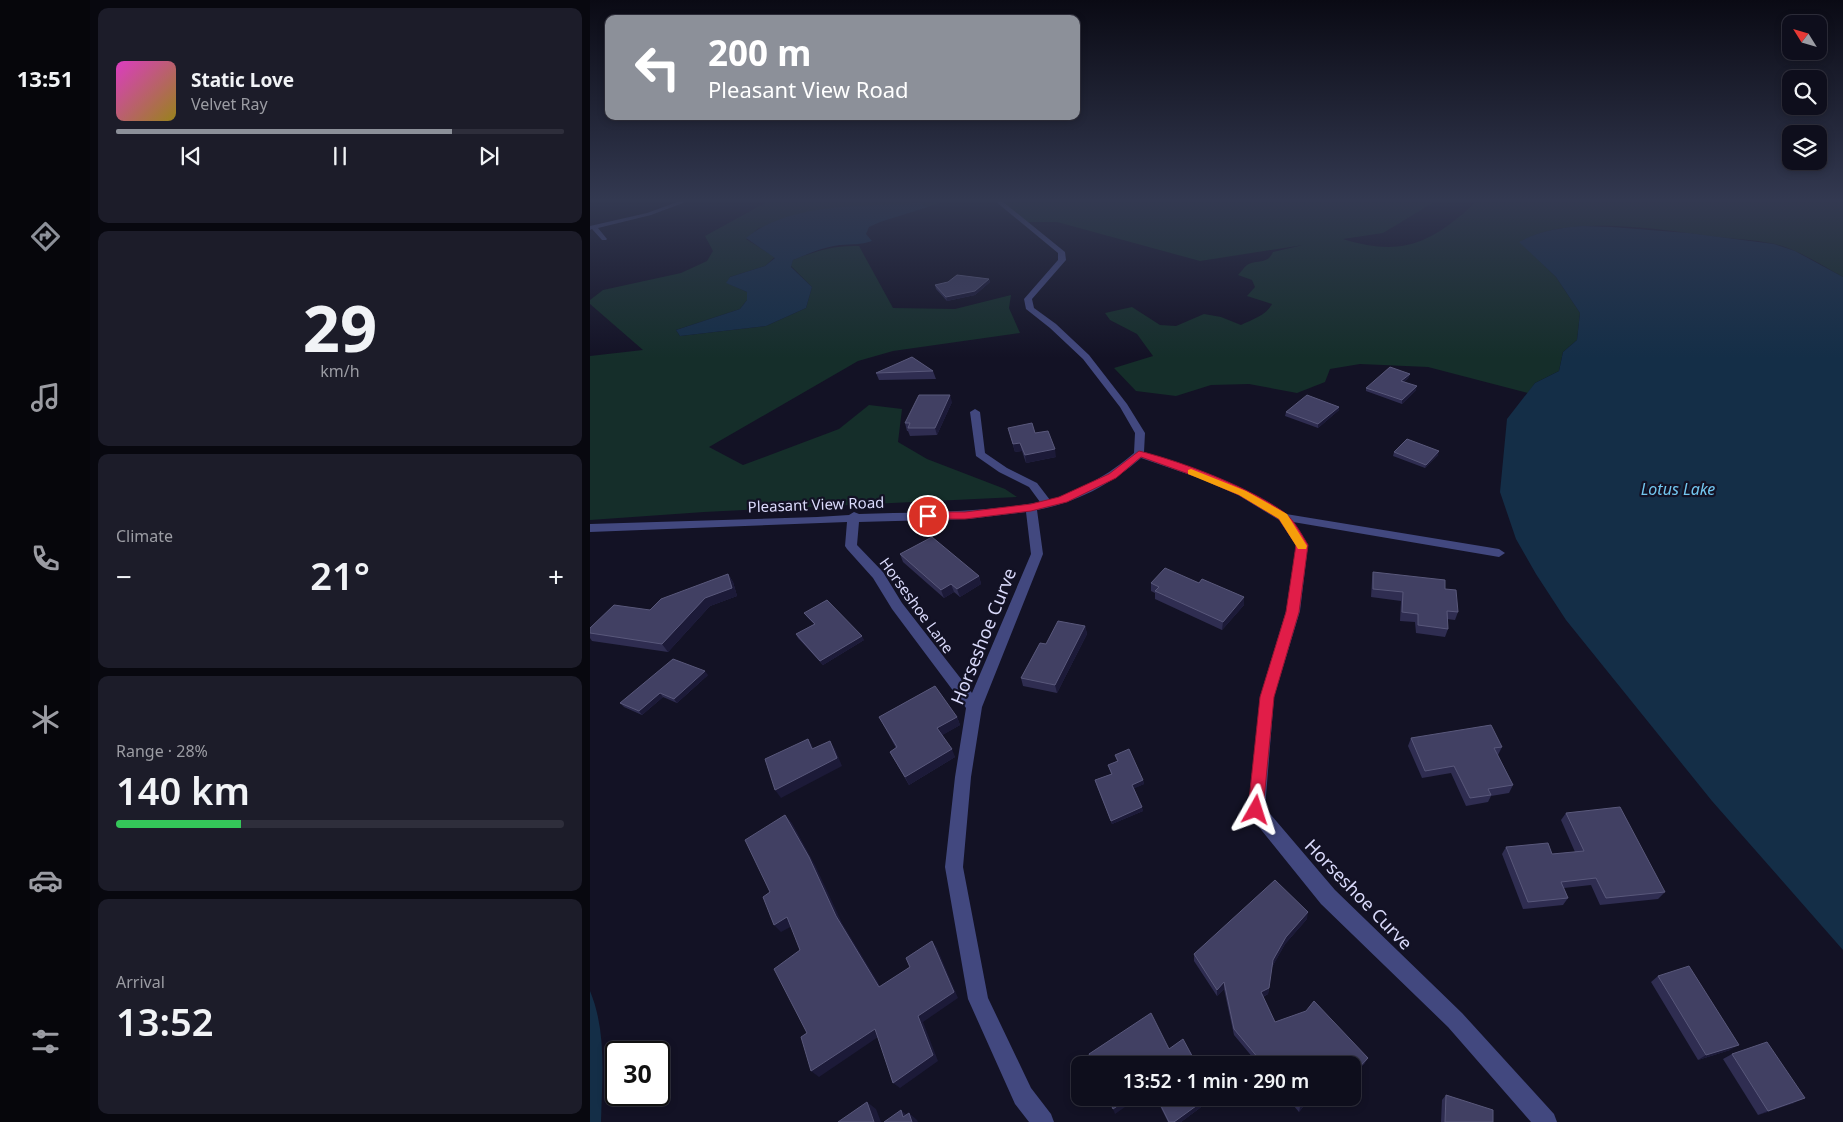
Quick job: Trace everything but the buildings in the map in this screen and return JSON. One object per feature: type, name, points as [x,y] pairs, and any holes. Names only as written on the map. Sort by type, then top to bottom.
[{"type":"street","points":[[1061,253],[1062,260],[1028,299],[1030,309],[1053,326],[1086,358],[1124,406],[1140,433],[1139,454]]},
{"type":"street","points":[[976,412],[980,454],[1004,470],[1033,485],[1039,506]]},
{"type":"street","name":"Pleasant View Road","points":[[590,528],[817,520],[854,516],[965,515],[1039,506],[1083,492],[1113,476],[1139,454]]},
{"type":"street","name":"Horseshoe Curve","points":[[1139,454],[1204,476],[1242,493],[1283,517],[1302,545],[1292,612],[1267,697],[1256,810],[1328,897],[1455,1020],[1546,1122]]},
{"type":"street","name":"Horseshoe Curve","points":[[1039,506],[1038,554],[974,707],[963,777],[954,866],[978,999],[1023,1096],[1043,1122]]},
{"type":"street","name":"Horseshoe Lane","points":[[854,516],[851,546],[878,575],[897,606],[974,707]]},
{"type":"street","points":[[1283,517],[1499,552]]},
{"type":"green space","points":[[712,253],[769,253],[775,257],[765,266],[730,277],[727,283],[747,292],[747,300],[740,309],[676,330],[680,336],[766,326],[806,308],[812,287],[791,266],[793,260],[811,253],[863,253],[893,308],[955,309],[1011,295],[1009,308],[1020,333],[893,351],[858,361],[709,447],[743,465],[839,429],[869,405],[902,409],[898,442],[927,459],[1005,489],[1017,497],[704,512],[590,520],[590,356],[643,350],[590,304],[590,300],[603,290],[681,273],[707,261]]},
{"type":"green space","points":[[1172,253],[1249,253],[1200,261]]},
{"type":"green space","points":[[1272,253],[1532,253],[1556,277],[1580,313],[1577,340],[1563,352],[1559,371],[1535,383],[1528,393],[1428,367],[1360,364],[1330,369],[1325,382],[1297,393],[1249,384],[1211,385],[1176,396],[1136,391],[1114,368],[1153,356],[1137,334],[1110,320],[1105,313],[1132,307],[1160,325],[1176,326],[1204,314],[1221,317],[1241,325],[1263,314],[1272,304],[1247,296],[1255,287],[1252,280],[1238,275],[1247,265],[1268,259]]},
{"type":"green space","points":[[1799,253],[1843,253],[1843,277]]},
{"type":"water","points":[[768,253],[810,253],[793,260],[791,267],[812,287],[806,308],[766,326],[680,336],[676,330],[740,309],[747,300],[747,292],[726,283],[730,277],[765,266],[775,258]]},
{"type":"water","name":"Lotus Lake","points":[[1531,253],[1799,253],[1843,277],[1843,950],[1712,801],[1566,620],[1516,539],[1500,492],[1507,419],[1535,383],[1559,371],[1563,352],[1577,340],[1580,313],[1556,277]]},
{"type":"water","points":[[590,991],[599,1023],[601,1039],[601,1122],[590,1122]]},
{"type":"slow traffic","points":[[1191,472],[1242,493],[1283,517],[1302,546]]},
{"type":"route","points":[[928,516],[965,515],[1031,508],[1063,500],[1113,476],[1139,454],[1204,476],[1242,493],[1283,517],[1302,545],[1292,612],[1267,697],[1256,810]]}]
